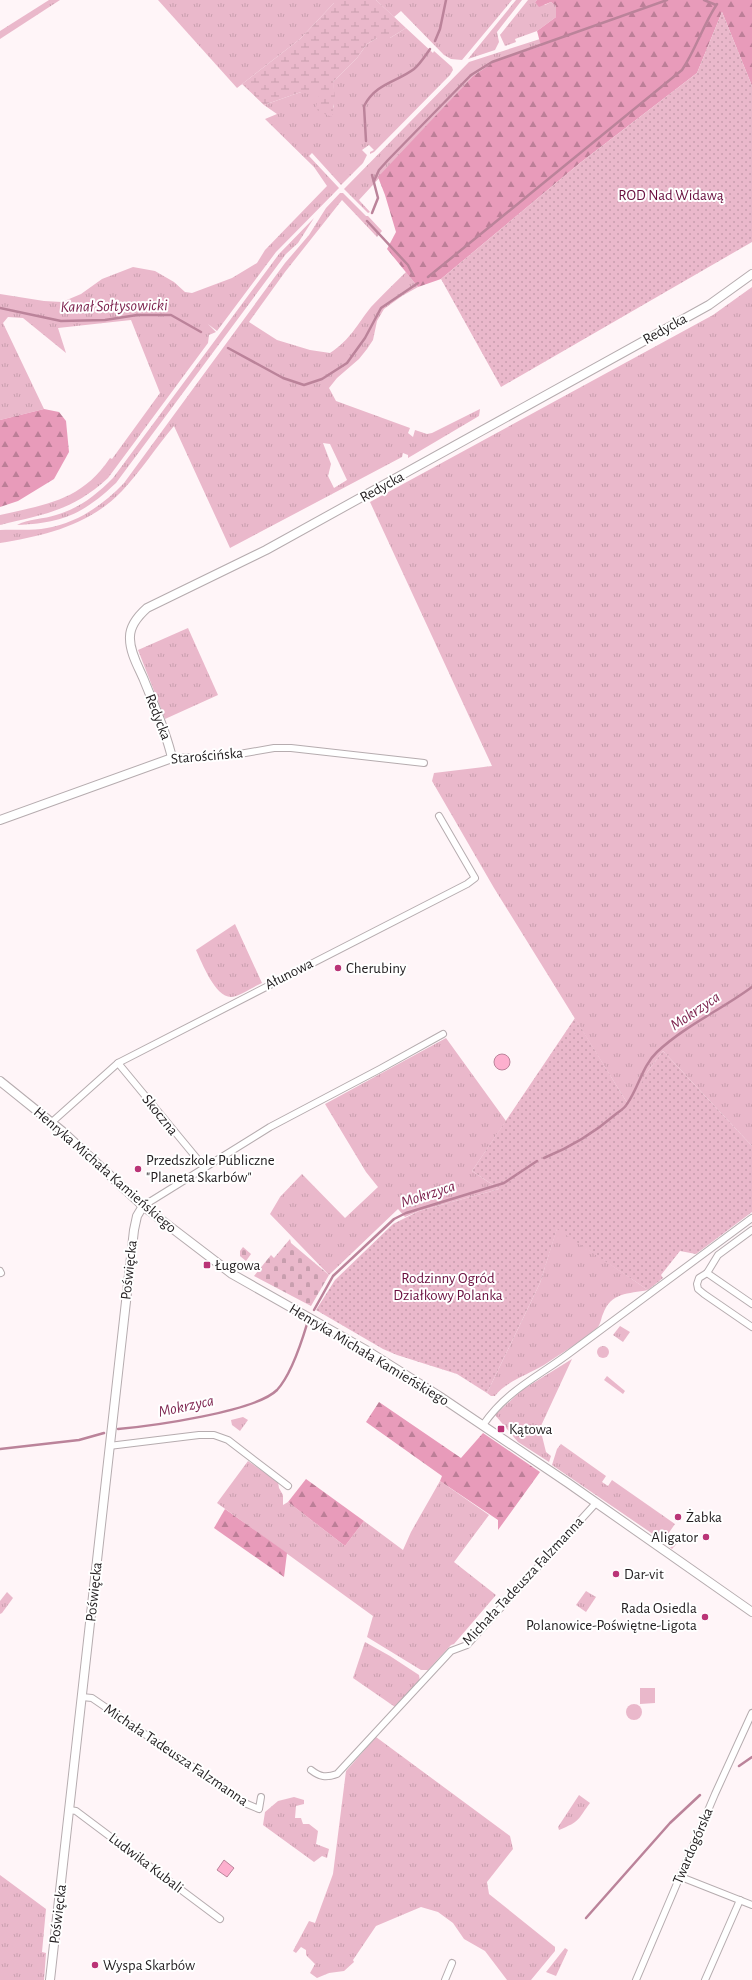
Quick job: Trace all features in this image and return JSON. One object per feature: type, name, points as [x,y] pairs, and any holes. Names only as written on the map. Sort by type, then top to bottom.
[{"type":"street","name":"Redycka","points":[[172,758],[168,742],[139,669],[130,639],[132,626],[137,617],[147,608],[266,550],[380,488],[709,305],[752,274]]},
{"type":"street","name":"Starościńska","points":[[0,820],[172,758],[228,756],[269,749],[291,748],[424,763]]},
{"type":"street","name":"Ałunowa","points":[[52,1122],[118,1063],[467,884],[475,878],[439,816]]},
{"type":"street","points":[[143,1206],[270,1127],[443,1034]]},
{"type":"street","name":"Skoczna","points":[[118,1063],[204,1167]]},
{"type":"street","name":"Henryka Michała Kamieńskiego","points":[[0,1081],[52,1122],[143,1206],[232,1274],[384,1361],[483,1425],[752,1612]]},
{"type":"street","name":"Poświęcka","points":[[50,1980],[134,1230],[136,1216],[143,1206]]},
{"type":"street","points":[[483,1425],[498,1404],[509,1394],[557,1362],[752,1218]]},
{"type":"street","points":[[752,1230],[718,1255],[707,1273],[699,1278],[697,1284],[698,1289],[752,1327]]},
{"type":"street","points":[[707,1273],[752,1304]]},
{"type":"street","points":[[110,1446],[199,1436],[221,1437],[288,1486]]},
{"type":"street","name":"Michała Tadeusza Falzmanna","points":[[310,1770],[319,1776],[328,1778],[337,1774],[451,1651],[467,1645],[596,1503]]},
{"type":"street","name":"Michała Tadeusza Falzmanna","points":[[82,1697],[92,1698],[246,1804],[259,1809],[261,1797]]},
{"type":"street","name":"Twardogórska","points":[[636,1980],[715,1794],[752,1713]]},
{"type":"street","name":"Ludwika Kubali","points":[[70,1810],[76,1811],[220,1919]]},
{"type":"street","points":[[681,1877],[752,1905]]},
{"type":"street","points":[[705,1980],[740,1900]]},
{"type":"street","points":[[445,1980],[452,1963]]},
{"type":"green space","points":[[49,0],[60,0],[0,39],[0,31]]},
{"type":"green space","points":[[158,0],[334,0],[334,3],[300,39],[237,88]]},
{"type":"green space","points":[[334,0],[376,0],[406,28],[390,38],[377,38],[367,44],[357,58],[333,82],[335,97],[332,117],[318,111],[316,107],[320,92],[301,92],[264,105],[242,84],[300,39],[334,3]]},
{"type":"green space","points":[[376,0],[512,0],[462,60],[451,59],[444,55],[401,11],[394,17]]},
{"type":"green space","points":[[516,0],[522,0],[497,32],[499,42],[495,50],[468,59]]},
{"type":"green space","points":[[528,0],[537,0],[535,2],[545,5],[551,2],[556,6],[556,17],[537,31],[515,39],[516,42],[505,46],[500,35]]},
{"type":"green space","points":[[537,0],[752,0],[752,86],[722,12],[697,73],[580,163],[441,279],[418,287],[387,249],[396,232],[378,177],[473,76],[495,61],[541,46],[537,31],[556,17],[556,6],[551,2],[539,7],[535,2]]},
{"type":"green space","name":"ROD Nad Widawą","points":[[722,12],[752,86],[752,242],[501,387],[441,279],[580,163],[697,73]]},
{"type":"green space","points":[[406,28],[433,53],[434,51],[452,67],[453,70],[450,75],[374,152],[370,154],[370,152],[374,150],[369,145],[362,150],[367,155],[363,163],[341,185],[312,153],[309,156],[339,188],[276,252],[217,331],[208,324],[216,332],[209,335],[208,343],[108,478],[82,498],[57,510],[0,525],[0,515],[33,508],[48,503],[75,492],[87,484],[110,458],[112,459],[160,393],[131,320],[58,328],[66,353],[23,318],[8,317],[3,323],[44,409],[0,420],[0,294],[44,301],[62,302],[81,294],[102,279],[133,267],[155,271],[174,282],[185,292],[192,293],[232,278],[257,263],[265,250],[327,186],[314,167],[265,119],[277,114],[264,105],[301,92],[321,92],[334,108],[333,82],[357,58],[367,44],[377,38],[390,38]]},
{"type":"green space","points":[[540,39],[541,46],[495,61],[473,76],[359,200],[370,212],[368,213],[344,189],[469,62]]},
{"type":"green space","points":[[340,193],[343,193],[382,231],[377,237],[342,200],[285,272],[249,322],[277,340],[310,350],[330,353],[343,343],[371,307],[406,272],[418,287],[384,309],[377,321],[373,340],[367,349],[359,359],[337,378],[329,388],[336,401],[410,428],[408,433],[413,437],[415,430],[427,434],[432,433],[480,409],[479,416],[408,458],[408,455],[403,453],[402,457],[230,548],[174,426],[122,491],[96,512],[81,521],[66,527],[33,537],[0,543],[0,530],[41,529],[58,526],[69,522],[98,506],[124,483],[285,263],[309,235],[326,208]],"holes":[[[323,443],[330,444],[347,480],[334,488],[328,476],[331,464]]]},
{"type":"green space","points":[[314,218],[298,243],[286,254],[116,483],[93,502],[71,515],[47,522],[17,525],[26,521],[52,516],[73,509],[94,495],[113,478],[279,254]]},
{"type":"green space","points":[[752,287],[752,1146],[663,1051],[648,1071],[631,1105],[626,1101],[494,888],[432,781],[434,773],[492,766],[370,502],[713,315]]},
{"type":"green space","points":[[44,409],[59,412],[66,421],[69,452],[54,479],[18,501],[0,507],[0,420]]},
{"type":"green space","points":[[188,628],[218,695],[165,719],[138,650]]},
{"type":"green space","points":[[235,924],[262,983],[234,997],[231,997],[225,996],[214,986],[205,971],[196,950]]},
{"type":"green space","name":"Rodzinny Ogród Działkowy Polanka","points":[[575,1018],[626,1101],[630,1104],[648,1071],[663,1051],[752,1146],[752,1212],[696,1254],[680,1251],[661,1275],[663,1278],[648,1290],[557,1229],[540,1283],[487,1393],[457,1374],[397,1355],[383,1349],[316,1310],[335,1280],[393,1224],[419,1211],[499,1189],[472,1171]]},
{"type":"green space","points":[[446,1038],[506,1121],[472,1171],[499,1189],[419,1211],[405,1217],[398,1209],[329,1275],[270,1214],[280,1197],[302,1174],[345,1218],[378,1187],[366,1172],[325,1104]]},
{"type":"green space","points":[[557,1228],[648,1290],[621,1295],[615,1298],[606,1307],[597,1328],[544,1365],[511,1382],[495,1396],[491,1396],[487,1393],[540,1283]]},
{"type":"green space","points":[[290,1239],[291,1243],[329,1275],[311,1306],[254,1276],[271,1255],[274,1258]]},
{"type":"green space","points":[[243,1247],[251,1254],[246,1261],[240,1256],[240,1251]]},
{"type":"green space","points":[[620,1326],[630,1332],[623,1342],[613,1335]]},
{"type":"green space","points":[[601,1346],[605,1346],[609,1352],[605,1358],[601,1358],[597,1354],[597,1350]]},
{"type":"green space","points":[[572,1359],[540,1428],[546,1452],[551,1456],[549,1462],[518,1442],[495,1415],[522,1390]]},
{"type":"green space","points":[[607,1376],[625,1391],[623,1394],[604,1380]]},
{"type":"green space","points":[[379,1402],[461,1458],[483,1433],[540,1472],[498,1530],[498,1520],[440,1481],[442,1476],[366,1422]]},
{"type":"green space","points":[[243,1417],[248,1420],[240,1431],[232,1425],[231,1420]]},
{"type":"green space","points":[[561,1444],[606,1476],[602,1482],[608,1486],[612,1480],[675,1524],[663,1541],[552,1465],[557,1449]]},
{"type":"green space","points":[[248,1461],[278,1482],[279,1488],[283,1495],[283,1505],[288,1502],[345,1546],[364,1521],[403,1550],[411,1532],[440,1481],[489,1515],[454,1562],[496,1595],[454,1644],[451,1645],[428,1670],[421,1670],[367,1637],[373,1616],[217,1503]]},
{"type":"green space","points":[[306,1479],[364,1521],[345,1546],[288,1502]]},
{"type":"green space","points":[[225,1509],[287,1553],[284,1577],[214,1528]]},
{"type":"green space","points":[[675,1536],[680,1540],[672,1549],[668,1545]]},
{"type":"green space","points":[[586,1591],[596,1597],[586,1612],[576,1605]]},
{"type":"green space","points":[[7,1592],[13,1598],[0,1614],[0,1601]]},
{"type":"green space","points":[[365,1642],[419,1675],[420,1681],[395,1707],[353,1678]]},
{"type":"green space","points":[[640,1688],[655,1688],[655,1703],[640,1704]]},
{"type":"green space","points":[[631,1704],[637,1704],[642,1709],[640,1718],[637,1720],[631,1720],[626,1715],[626,1709]]},
{"type":"green space","points":[[376,1737],[510,1836],[513,1849],[487,1882],[489,1894],[555,1947],[555,1951],[531,1980],[507,1980],[485,1951],[464,1939],[453,1923],[438,1912],[421,1907],[376,1926],[353,1960],[354,1962],[344,1971],[329,1973],[317,1978],[310,1973],[315,1964],[306,1955],[306,1950],[301,1947],[296,1953],[293,1951],[309,1921],[315,1923],[333,1874],[346,1771]]},
{"type":"green space","points":[[579,1795],[590,1803],[575,1822],[559,1830],[558,1827]]},
{"type":"green space","points":[[294,1797],[304,1800],[304,1804],[296,1806],[295,1818],[301,1818],[303,1824],[309,1824],[318,1831],[316,1844],[329,1849],[327,1858],[322,1856],[314,1862],[263,1825],[265,1812],[278,1801]]},
{"type":"green space","points":[[0,1875],[46,1909],[42,1952],[46,1953],[44,1980],[0,1980]]},
{"type":"green space","points":[[565,1948],[568,1950],[556,1976],[546,1972]]},
{"type":"shaded area","points":[[502,1054],[509,1059],[510,1062],[505,1069],[502,1070],[495,1065],[494,1062],[499,1055]]},
{"type":"shaded area","points":[[224,1860],[234,1868],[227,1877],[217,1870]]},
{"type":"waterway","name":"Kanał Sołtysowicki","points":[[435,41],[440,29],[446,0]]},
{"type":"waterway","points":[[374,181],[379,170],[388,160],[471,75],[492,62],[667,0]]},
{"type":"waterway","points":[[704,0],[716,5]]},
{"type":"waterway","points":[[428,277],[682,70],[717,4]]},
{"type":"waterway","name":"Kanał Sołtysowicki","points":[[366,141],[364,106],[369,98],[374,92],[414,69],[430,49]]},
{"type":"waterway","name":"Kanał Sołtysowicki","points":[[372,175],[378,198],[372,213]]},
{"type":"waterway","name":"Kanał Sołtysowicki","points":[[367,221],[408,265],[413,275]]},
{"type":"waterway","name":"Kanał Sołtysowicki","points":[[228,348],[283,378],[304,385],[322,379],[347,363],[365,338],[381,308],[418,283]]},
{"type":"waterway","name":"Kanał Sołtysowicki","points":[[0,308],[61,321],[105,320],[137,315],[171,315],[201,332]]},
{"type":"waterway","name":"Mokrzyca","points":[[544,1158],[582,1139],[622,1109],[631,1097],[644,1070],[657,1052],[668,1042],[752,987]]},
{"type":"waterway","name":"Mokrzyca","points":[[314,1310],[333,1276],[394,1219],[406,1213],[504,1183],[537,1161]]},
{"type":"waterway","name":"Mokrzyca","points":[[118,1429],[202,1417],[248,1405],[265,1398],[277,1390],[287,1376],[299,1350],[307,1324]]},
{"type":"waterway","name":"Mokrzyca","points":[[0,1449],[79,1440],[104,1433]]},
{"type":"waterway","points":[[739,1766],[752,1757]]},
{"type":"waterway","points":[[586,1918],[670,1823],[700,1795]]},
{"type":"place","name":"Cherubiny","points":[[338,968]]},
{"type":"place","name":"Przedszkole Publiczne \"Planeta Skarbów\"","points":[[138,1169]]},
{"type":"place","name":"Ługowa","points":[[207,1265]]},
{"type":"place","name":"Kątowa","points":[[501,1429]]},
{"type":"place","name":"Żabka","points":[[678,1517]]},
{"type":"place","name":"Aligator","points":[[706,1537]]},
{"type":"place","name":"Dar-vit","points":[[616,1574]]},
{"type":"place","name":"Rada Osiedla Polanowice-Poświętne-Ligota","points":[[705,1617]]},
{"type":"place","name":"Wyspa Skarbów","points":[[95,1965]]}]
